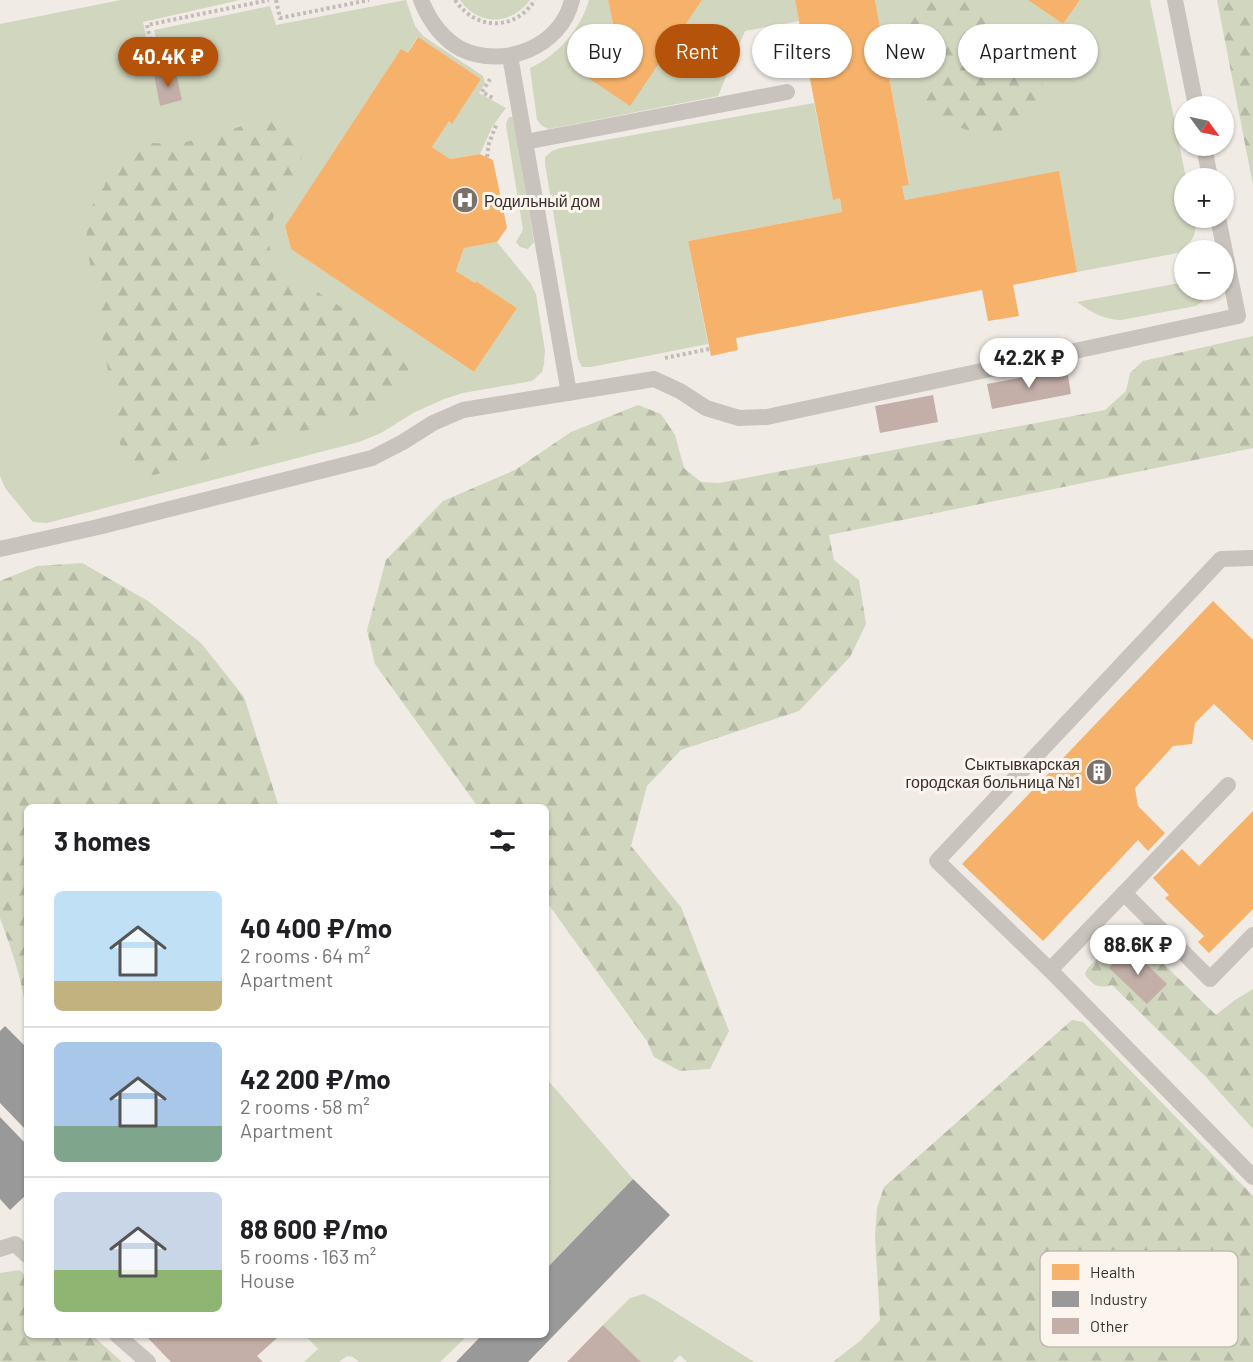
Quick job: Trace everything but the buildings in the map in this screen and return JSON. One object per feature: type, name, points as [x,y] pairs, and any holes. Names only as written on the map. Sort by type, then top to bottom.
[{"type":"lane","points":[[421,0],[434,26],[455,45],[481,56],[500,57],[536,47],[551,36],[563,21],[572,0]]},
{"type":"lane","points":[[1175,0],[1194,96]]},
{"type":"lane","points":[[510,56],[569,393]]},
{"type":"lane","points":[[525,142],[787,92]]},
{"type":"lane","points":[[0,549],[98,527],[372,458],[433,423],[463,410],[654,379],[680,391],[706,408],[739,418],[767,417],[1238,316],[1220,228]]},
{"type":"lane","points":[[1253,558],[1221,560],[937,861],[1050,970],[1253,1177]]},
{"type":"lane","points":[[1050,970],[1228,785]]},
{"type":"lane","points":[[1124,892],[1209,979],[1253,935]]},
{"type":"lane","points":[[0,1249],[15,1244],[24,1252]]},
{"type":"lane","points":[[120,1338],[148,1362]]},
{"type":"path","points":[[157,69],[147,25],[269,0]]},
{"type":"path","points":[[276,0],[280,18],[369,0]]},
{"type":"path","points":[[455,0],[474,18],[496,24],[518,17],[535,0]]},
{"type":"path","points":[[664,358],[709,349]]},
{"type":"green space","points":[[121,0],[240,0],[143,22],[154,72],[163,70],[154,30],[270,6],[276,25],[406,0],[415,26],[423,36],[483,76],[485,83],[479,93],[506,108],[492,127],[480,154],[450,159],[432,147],[449,121],[452,123],[481,79],[417,37],[408,53],[401,50],[285,226],[291,249],[474,372],[517,308],[476,281],[475,283],[456,271],[464,248],[497,242],[531,284],[536,294],[545,351],[542,372],[532,381],[463,393],[444,399],[413,413],[381,433],[359,442],[47,523],[33,522],[5,488],[0,476],[0,24]]},
{"type":"green space","points":[[460,0],[530,0],[514,14],[495,20],[476,15]]},
{"type":"green space","points":[[589,0],[608,0],[613,24],[578,24]]},
{"type":"green space","points":[[702,0],[795,0],[799,21],[783,24],[752,24],[752,30],[745,31],[740,43],[740,24],[658,24]]},
{"type":"green space","points":[[875,0],[1028,0],[1063,24],[1080,0],[1150,0],[1174,119],[1174,156],[1182,156],[1184,168],[1174,168],[1174,228],[1195,228],[1191,240],[1174,240],[1174,254],[1077,272],[1059,172],[905,200],[902,186],[909,184],[889,78],[946,78],[946,24],[879,24]]},
{"type":"green space","points":[[907,0],[984,0],[991,17],[997,24],[958,24],[958,78],[1042,78],[1043,86],[1027,116],[1013,126],[991,136],[939,119],[926,104],[919,78],[946,78],[946,24],[911,24]]},
{"type":"green space","points":[[1217,0],[1253,0],[1253,185]]},
{"type":"green space","points":[[655,26],[655,78],[725,78],[718,96],[549,129],[537,120],[530,68],[567,40],[567,78],[643,78],[643,32]]},
{"type":"green space","points":[[814,103],[833,199],[840,198],[842,212],[688,241],[708,344],[582,367],[578,359],[545,157],[560,148]]},
{"type":"green space","points":[[510,117],[513,117],[534,242],[528,249],[520,247],[516,242],[523,230],[506,125]]},
{"type":"green space","points":[[264,119],[294,126],[308,138],[303,154],[275,212],[267,238],[274,264],[400,345],[417,361],[409,383],[392,397],[362,414],[154,475],[138,473],[124,466],[86,240],[90,209],[104,187],[112,162],[129,144],[178,144]]},
{"type":"green space","points":[[1174,284],[1174,300],[1203,300],[1196,306],[1121,320],[1098,315],[1077,302]]},
{"type":"green space","points":[[1253,336],[1253,448],[829,535],[834,560],[859,580],[866,624],[850,657],[799,711],[681,750],[647,786],[631,846],[681,907],[729,1031],[710,1069],[680,1071],[654,1057],[647,1041],[549,905],[549,804],[476,804],[375,664],[367,630],[386,560],[443,501],[515,470],[571,432],[638,405],[661,414],[675,435],[684,468],[701,482],[719,483],[1105,410],[1126,391],[1130,373],[1143,361]]},
{"type":"green space","points":[[82,563],[148,601],[201,643],[244,697],[278,804],[24,804],[24,1002],[15,961],[0,918],[0,581],[37,566]]},
{"type":"green space","points":[[1120,935],[1137,938],[1216,1015],[1253,989],[1253,1129],[1206,1077],[1112,985],[1099,986],[1085,974],[1087,969]]},
{"type":"green space","points":[[1072,1020],[1083,1022],[1253,1196],[1253,1362],[833,1362],[860,1341],[880,1320],[875,1237],[877,1208],[884,1187]]},
{"type":"green space","points":[[549,1081],[633,1179],[549,1266]]},
{"type":"green space","points":[[19,1270],[24,1274],[24,1338],[95,1338],[122,1362],[0,1362],[0,1273]]},
{"type":"green space","points":[[644,1294],[754,1362],[687,1362],[680,1355],[673,1362],[641,1362],[603,1325],[630,1298]]},
{"type":"green space","points":[[308,1338],[465,1338],[440,1362],[359,1362],[347,1356],[339,1362],[304,1362],[318,1349]]},
{"type":"place","name":"Родильный дом","points":[[465,200]]},
{"type":"place","name":"Сыктывкарская городская больница №1","points":[[1099,772]]}]
